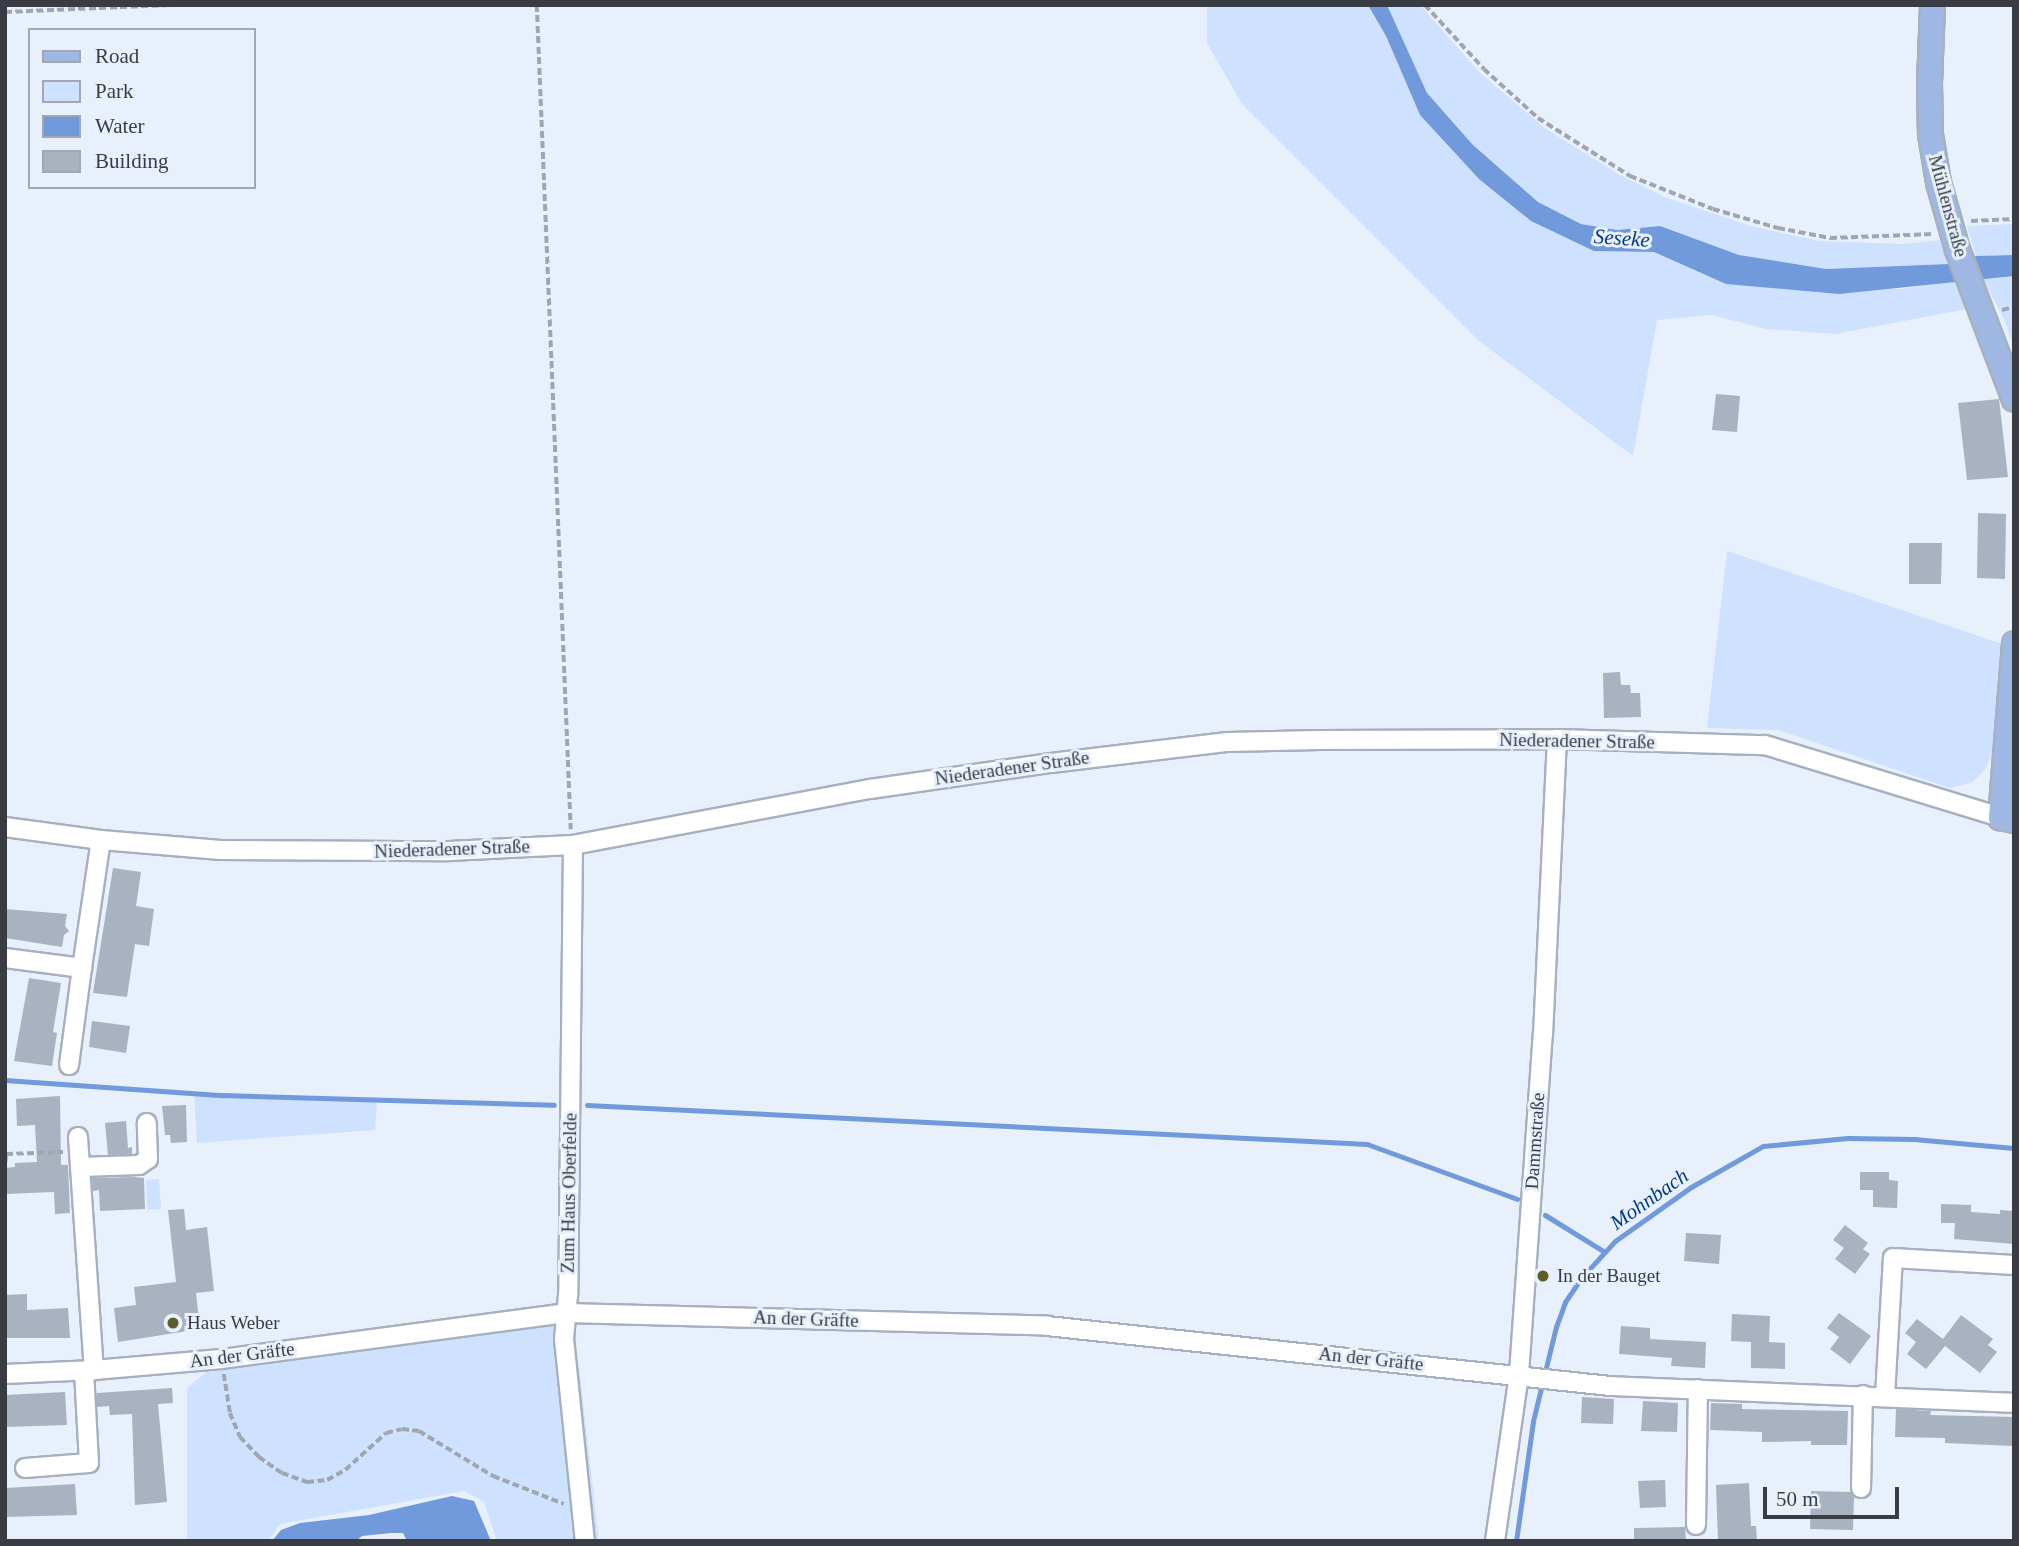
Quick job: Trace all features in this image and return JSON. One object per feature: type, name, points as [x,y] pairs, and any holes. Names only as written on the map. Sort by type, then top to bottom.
[{"type":"main road","name":"Mühlenstraße","points":[[1932,5],[1930,134],[1938,183],[1954,238],[2014,399]]},
{"type":"main road","points":[[2007,819],[2014,643]]},
{"type":"street","name":"Niederadener Straße","points":[[5,827],[101,840],[221,850],[449,851],[573,845],[870,789],[1152,749],[1241,742],[1557,740],[1765,745],[2007,819]]},
{"type":"street","name":"Dammstraße","points":[[1495,1541],[1528,1375],[1557,740]]},
{"type":"street","points":[[69,1065],[101,840]]},
{"type":"street","name":"Zum Haus Oberfelde","points":[[573,845],[564,1339],[585,1541]]},
{"type":"street","points":[[5,958],[82,968]]},
{"type":"street","points":[[25,1468],[89,1463],[89,1371],[81,1154],[139,1165],[148,1159],[147,1123]]},
{"type":"street","points":[[1885,1396],[1893,1258],[2014,1265]]},
{"type":"street","name":"An der Gräfte","points":[[5,1374],[89,1371],[222,1359],[566,1313],[1046,1326],[1528,1375]]},
{"type":"street","points":[[1528,1375],[1610,1386],[2014,1403]]},
{"type":"street","points":[[1696,1525],[1698,1389]]},
{"type":"street","points":[[1861,1488],[1863,1395]]},
{"type":"path","points":[[5,12],[171,5]]},
{"type":"path","points":[[537,5],[573,845]]},
{"type":"path","points":[[1425,5],[1484,69],[1538,118],[1630,176],[1713,209],[1778,228],[1830,238],[1910,237]]},
{"type":"path","points":[[1954,238],[1970,221],[2014,219]]},
{"type":"path","points":[[5,1163],[6,1154],[81,1154]]},
{"type":"path","points":[[224,1381],[240,1437],[258,1457],[282,1473],[307,1482],[327,1480],[345,1470],[386,1433],[402,1429],[419,1431],[493,1476],[545,1499],[583,1510]]},
{"type":"green space","points":[[1207,5],[1368,5],[1386,36],[1420,115],[1594,251],[1654,252],[1726,284],[1902,289],[1954,281],[1967,309],[1835,334],[1766,329],[1712,315],[1657,320],[1633,456],[1479,341],[1242,104],[1207,43]]},
{"type":"green space","points":[[1387,5],[1420,5],[1480,73],[1546,129],[1618,174],[1667,198],[1751,226],[1819,241],[1904,244],[1940,240],[1949,264],[1826,269],[1739,255],[1660,226],[1617,230],[1581,224],[1538,202],[1473,145],[1427,93]]},
{"type":"green space","points":[[2014,224],[2014,255],[1976,256],[1967,226]]},
{"type":"green space","points":[[2014,276],[2014,348],[2004,319],[1983,279]]},
{"type":"green space","points":[[1727,551],[2002,644],[1995,746],[1985,770],[1972,782],[1950,788],[1778,730],[1707,728]]},
{"type":"green space","points":[[194,1093],[377,1100],[375,1130],[197,1143]]},
{"type":"green space","points":[[159,1179],[161,1209],[147,1210],[146,1180]]},
{"type":"green space","points":[[573,1315],[599,1541],[497,1541],[484,1502],[464,1491],[280,1524],[268,1541],[187,1541],[187,1388],[222,1359]]},
{"type":"water","name":"Seseke","points":[[1368,5],[1387,5],[1427,93],[1473,145],[1538,202],[1581,224],[1617,230],[1660,226],[1739,255],[1826,269],[1949,264],[1976,256],[2014,255],[2014,276],[1839,294],[1726,284],[1654,252],[1594,251],[1531,221],[1479,179],[1420,115],[1386,36]]},
{"type":"water","points":[[452,1496],[474,1501],[491,1541],[407,1541],[403,1533],[391,1533],[362,1536],[356,1541],[272,1541],[281,1530],[300,1523],[369,1515]]},
{"type":"building","points":[[1716,394],[1740,396],[1737,432],[1712,430]]},
{"type":"building","points":[[1999,399],[2008,477],[1967,480],[1958,403]]},
{"type":"building","points":[[1978,513],[2006,514],[2005,579],[1977,578]]},
{"type":"building","points":[[1909,543],[1942,543],[1941,584],[1909,584]]},
{"type":"building","points":[[1620,672],[1621,685],[1630,685],[1631,693],[1640,693],[1641,717],[1604,718],[1603,673]]},
{"type":"building","points":[[113,868],[141,872],[136,906],[154,909],[149,946],[135,944],[127,997],[93,993]]},
{"type":"building","points":[[5,909],[67,914],[65,926],[69,931],[64,935],[62,947],[5,938]]},
{"type":"building","points":[[29,978],[61,983],[53,1032],[57,1033],[52,1066],[14,1061]]},
{"type":"building","points":[[92,1021],[130,1026],[126,1053],[89,1047]]},
{"type":"building","points":[[60,1096],[61,1165],[68,1165],[70,1213],[55,1214],[54,1192],[5,1194],[5,1168],[15,1167],[15,1163],[37,1162],[35,1125],[17,1126],[16,1099]]},
{"type":"building","points":[[186,1105],[187,1142],[171,1143],[170,1135],[165,1135],[162,1106]]},
{"type":"building","points":[[126,1121],[128,1148],[132,1147],[132,1154],[108,1155],[105,1123]]},
{"type":"building","points":[[1860,1172],[1889,1172],[1889,1180],[1898,1181],[1897,1208],[1873,1207],[1873,1190],[1860,1190]]},
{"type":"building","points":[[92,1178],[144,1178],[145,1209],[100,1211],[99,1190],[93,1191]]},
{"type":"building","points":[[1941,1204],[1971,1205],[1971,1212],[2000,1214],[2000,1210],[2014,1211],[2014,1244],[1954,1239],[1955,1223],[1941,1223]]},
{"type":"building","points":[[184,1209],[186,1230],[207,1227],[214,1291],[196,1293],[200,1329],[118,1342],[114,1308],[136,1305],[134,1287],[176,1282],[168,1210]]},
{"type":"building","points":[[1845,1225],[1868,1243],[1863,1249],[1870,1254],[1855,1274],[1835,1259],[1844,1248],[1833,1240]]},
{"type":"building","points":[[1686,1233],[1721,1235],[1719,1264],[1684,1261]]},
{"type":"building","points":[[27,1294],[27,1310],[68,1308],[70,1338],[5,1338],[5,1295]]},
{"type":"building","points":[[1839,1313],[1871,1336],[1850,1364],[1830,1349],[1839,1337],[1827,1328]]},
{"type":"building","points":[[1732,1314],[1770,1316],[1769,1342],[1785,1343],[1785,1369],[1751,1368],[1751,1342],[1731,1341]]},
{"type":"building","points":[[1961,1315],[1993,1339],[1988,1345],[1997,1352],[1980,1373],[1945,1346],[1926,1369],[1907,1354],[1916,1342],[1905,1333],[1917,1319],[1943,1339]]},
{"type":"building","points":[[1621,1326],[1650,1328],[1650,1339],[1706,1342],[1705,1368],[1671,1366],[1672,1358],[1619,1354]]},
{"type":"building","points":[[172,1388],[173,1403],[158,1404],[167,1502],[135,1505],[132,1414],[110,1415],[109,1406],[97,1407],[97,1393]]},
{"type":"building","points":[[65,1392],[67,1425],[5,1427],[5,1395]]},
{"type":"building","points":[[1582,1397],[1614,1399],[1613,1424],[1581,1423]]},
{"type":"building","points":[[1643,1401],[1678,1403],[1677,1432],[1641,1431]]},
{"type":"building","points":[[1711,1403],[1742,1404],[1742,1409],[1848,1411],[1847,1445],[1811,1445],[1811,1441],[1762,1442],[1762,1432],[1710,1430]]},
{"type":"building","points":[[1896,1409],[1931,1411],[1930,1415],[2014,1417],[2014,1446],[1945,1443],[1945,1438],[1895,1437]]},
{"type":"building","points":[[1665,1480],[1666,1507],[1640,1508],[1638,1481]]},
{"type":"building","points":[[1749,1483],[1751,1526],[1756,1526],[1757,1541],[1718,1541],[1716,1485]]},
{"type":"building","points":[[75,1484],[77,1515],[5,1517],[5,1488]]},
{"type":"building","points":[[1811,1491],[1851,1492],[1854,1496],[1853,1530],[1810,1529]]},
{"type":"building","points":[[1685,1527],[1686,1541],[1634,1541],[1634,1528]]},
{"type":"waterway","points":[[5,1080],[222,1095],[554,1105]]},
{"type":"waterway","points":[[587,1105],[1367,1144],[1517,1199]]},
{"type":"waterway","name":"Mohnbach","points":[[1516,1541],[1533,1421],[1556,1327],[1565,1302],[1582,1277],[1615,1241],[1691,1187],[1763,1146],[1848,1138],[1914,1139],[2014,1148]]},
{"type":"waterway","points":[[1545,1215],[1605,1252]]},
{"type":"place","name":"In der Bauget","points":[[1543,1276]]},
{"type":"place","name":"Haus Weber","points":[[173,1323]]}]
